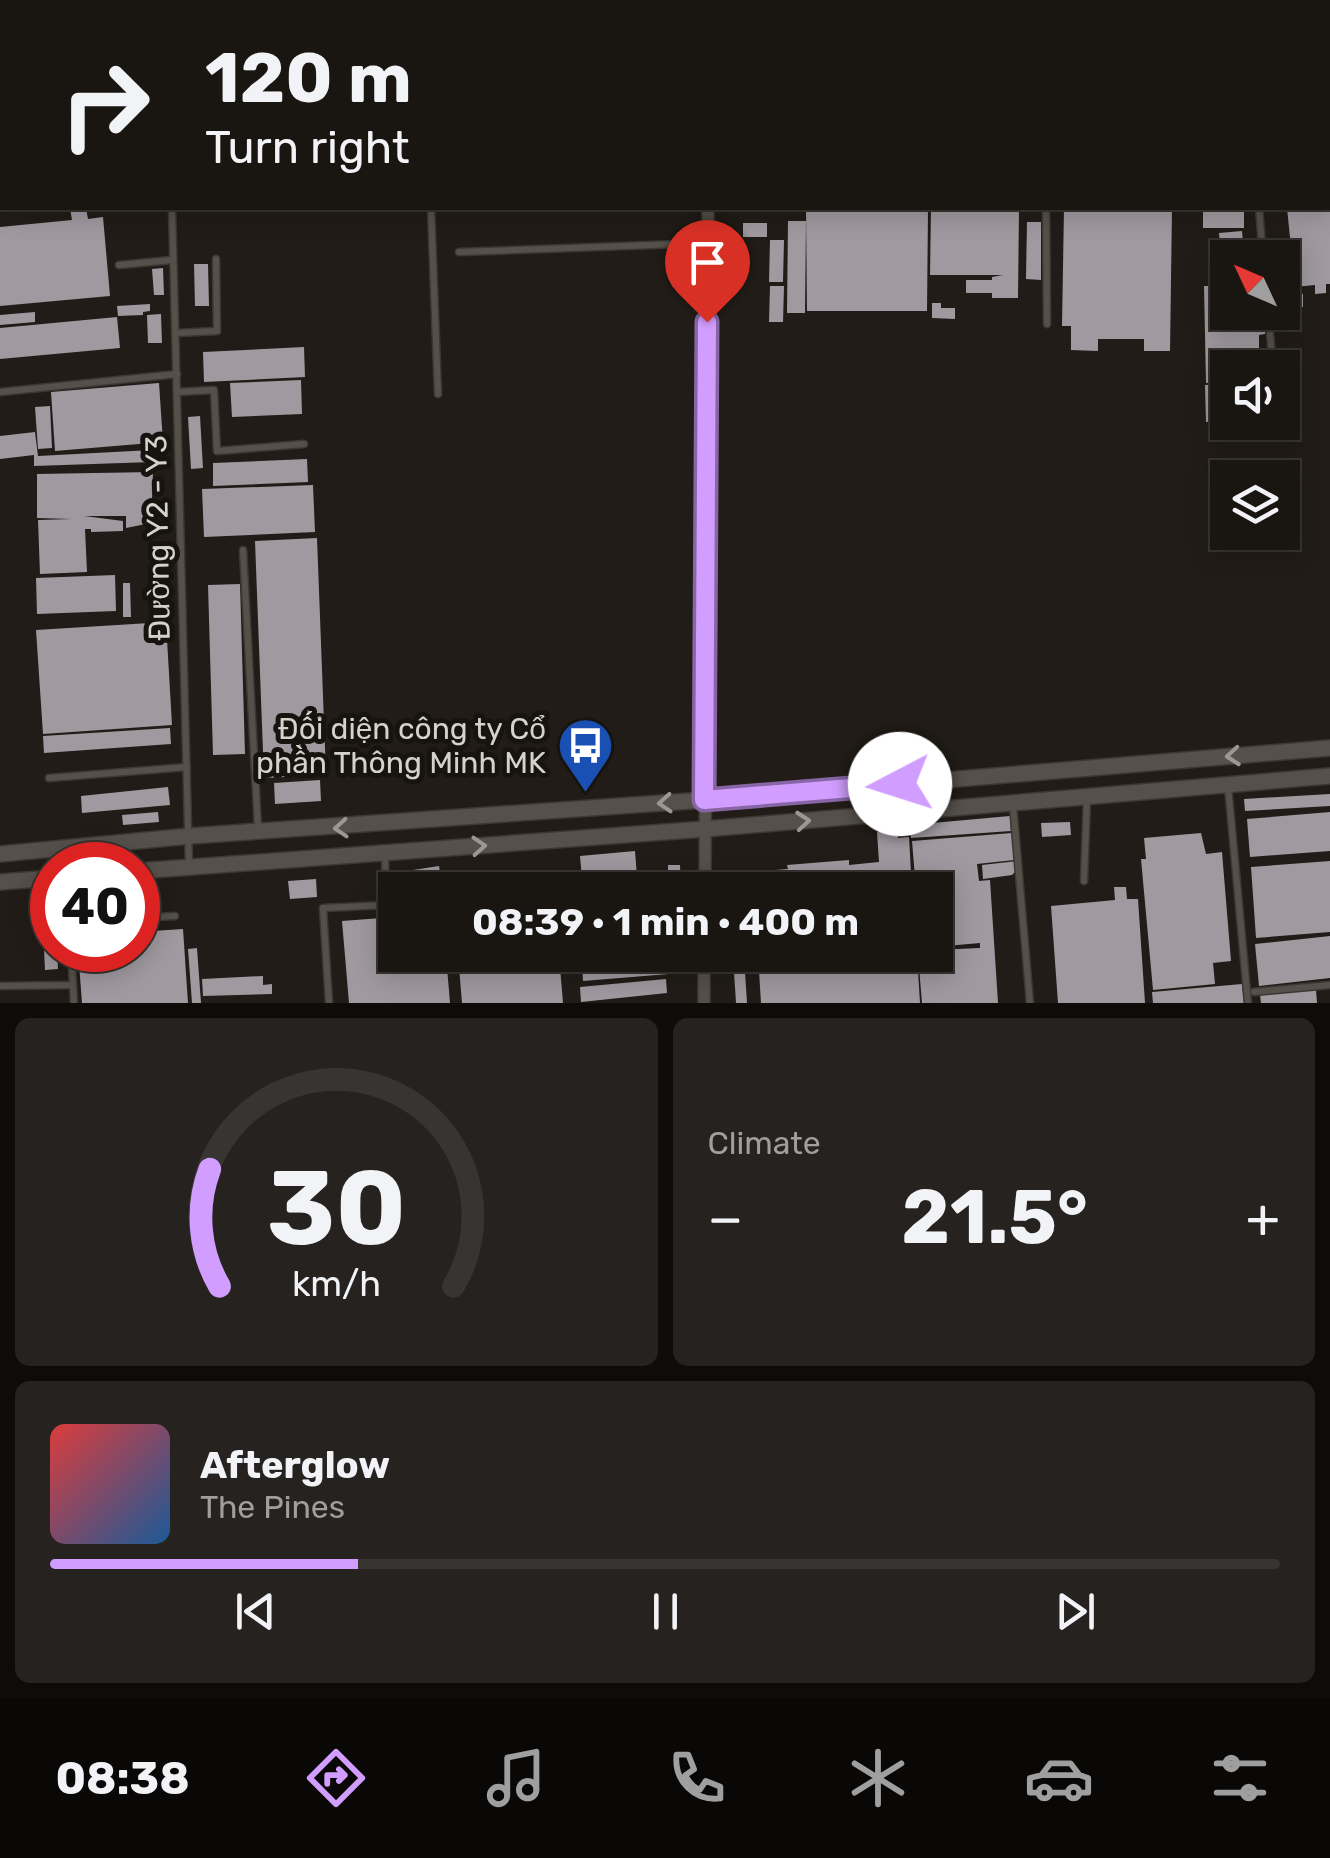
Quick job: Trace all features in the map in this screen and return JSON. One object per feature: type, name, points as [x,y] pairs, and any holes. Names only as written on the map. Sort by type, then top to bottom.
[{"type":"street","points":[[704,872],[708,210]]},
{"type":"street","points":[[0,854],[1330,748]]},
{"type":"street","points":[[160,869],[705,829],[1330,776]]},
{"type":"street","points":[[0,882],[30,880]]},
{"type":"street","points":[[704,972],[704,1003]]},
{"type":"lane","name":"Đường Y2 - Y3","points":[[172,210],[189,867]]},
{"type":"lane","points":[[431,210],[438,394]]},
{"type":"lane","points":[[1046,210],[1047,324]]},
{"type":"lane","points":[[1259,210],[1262,240]]},
{"type":"lane","points":[[459,252],[708,243]]},
{"type":"lane","points":[[176,334],[217,332],[216,259]]},
{"type":"lane","points":[[118,265],[172,260]]},
{"type":"lane","points":[[0,392],[177,374]]},
{"type":"lane","points":[[177,392],[214,390],[217,452],[304,444]]},
{"type":"lane","points":[[243,550],[258,834]]},
{"type":"lane","points":[[48,778],[186,767]]},
{"type":"lane","points":[[1228,785],[1248,1003]]},
{"type":"lane","points":[[1084,882],[1087,796]]},
{"type":"lane","points":[[1013,804],[1030,1003]]},
{"type":"lane","points":[[329,1003],[323,908],[386,905],[385,853]]},
{"type":"lane","points":[[160,917],[175,916]]},
{"type":"lane","points":[[72,972],[74,1003]]},
{"type":"lane","points":[[0,986],[73,985]]},
{"type":"lane","points":[[1254,992],[1330,985]]},
{"type":"building","points":[[70,210],[86,210],[88,219],[103,217],[110,296],[0,306],[0,227],[72,220]]},
{"type":"building","points":[[806,210],[928,210],[927,311],[807,311]]},
{"type":"building","points":[[931,210],[1019,210],[1018,298],[966,293],[966,280],[992,280],[1003,275],[930,275]]},
{"type":"building","points":[[1064,210],[1172,210],[1170,351],[1144,351],[1144,339],[1098,339],[1098,351],[1071,350],[1071,326],[1062,326]]},
{"type":"building","points":[[1203,210],[1244,210],[1244,228],[1203,228]]},
{"type":"building","points":[[1287,210],[1330,210],[1330,284],[1326,284],[1326,293],[1315,294],[1315,285],[1300,286],[1300,240],[1290,240]]},
{"type":"building","points":[[788,221],[806,221],[805,313],[787,313]]},
{"type":"building","points":[[1027,222],[1041,222],[1041,280],[1026,279]]},
{"type":"building","points":[[743,223],[767,223],[767,237],[743,237]]},
{"type":"building","points":[[1242,231],[1243,240],[1220,240],[1219,233]]},
{"type":"building","points":[[770,240],[784,240],[783,282],[769,282]]},
{"type":"building","points":[[194,264],[208,264],[209,306],[195,306]]},
{"type":"building","points":[[163,268],[164,295],[154,295],[152,269]]},
{"type":"building","points":[[770,286],[784,286],[783,322],[769,322]]},
{"type":"building","points":[[1204,286],[1210,286],[1210,330],[1265,330],[1265,334],[1259,335],[1259,350],[1210,350],[1210,383],[1206,383]]},
{"type":"building","points":[[932,303],[955,308],[955,319],[932,318]]},
{"type":"building","points":[[150,304],[150,311],[143,315],[118,316],[117,306]]},
{"type":"building","points":[[35,312],[35,322],[0,325],[0,315]]},
{"type":"building","points":[[161,314],[162,343],[148,343],[147,315]]},
{"type":"building","points":[[117,317],[120,348],[0,359],[0,328]]},
{"type":"building","points":[[304,347],[305,377],[204,382],[203,352]]},
{"type":"building","points":[[301,380],[302,414],[232,417],[230,383]]},
{"type":"building","points":[[159,383],[163,442],[55,451],[51,392]]},
{"type":"building","points":[[1205,385],[1210,385],[1210,422],[1206,422]]},
{"type":"building","points":[[50,406],[52,448],[38,449],[35,407]]},
{"type":"building","points":[[200,416],[203,468],[191,469],[188,417]]},
{"type":"building","points":[[35,432],[38,456],[152,450],[152,462],[34,466],[34,455],[0,459],[0,436]]},
{"type":"building","points":[[307,459],[308,482],[213,486],[213,463]]},
{"type":"building","points":[[153,472],[151,523],[126,528],[126,516],[84,516],[123,521],[123,531],[85,529],[87,572],[40,574],[38,520],[72,519],[37,518],[37,474]]},
{"type":"building","points":[[313,485],[315,532],[204,537],[202,489]]},
{"type":"building","points":[[317,538],[326,775],[264,778],[255,541]]},
{"type":"building","points":[[115,575],[116,611],[37,614],[36,578]]},
{"type":"building","points":[[168,582],[169,615],[152,616],[151,583]]},
{"type":"building","points":[[123,583],[130,583],[131,617],[123,617]]},
{"type":"building","points":[[240,584],[245,754],[213,755],[208,585]]},
{"type":"building","points":[[166,622],[172,725],[43,734],[36,630]]},
{"type":"building","points":[[170,728],[171,744],[44,753],[43,736]]},
{"type":"building","points":[[320,780],[321,801],[275,804],[274,783]]},
{"type":"building","points":[[168,787],[170,805],[82,813],[81,796]]},
{"type":"building","points":[[1330,794],[1330,806],[1245,811],[1244,799]]},
{"type":"building","points":[[158,812],[159,822],[123,825],[122,815]]},
{"type":"building","points":[[1330,812],[1330,851],[1250,857],[1247,819]]},
{"type":"building","points":[[1010,816],[1011,831],[911,838],[910,825]]},
{"type":"building","points":[[1070,822],[1071,835],[1042,837],[1041,823]]},
{"type":"building","points":[[897,830],[898,838],[909,837],[911,872],[750,872],[849,860],[849,865],[879,862],[877,832]]},
{"type":"building","points":[[1012,833],[1014,860],[977,864],[979,881],[990,880],[998,1003],[922,1003],[919,972],[953,972],[953,949],[980,948],[980,943],[953,945],[953,872],[915,872],[912,841]]},
{"type":"building","points":[[1201,833],[1206,854],[1222,852],[1231,961],[1213,963],[1215,984],[1153,990],[1141,859],[1146,859],[1144,838]]},
{"type":"building","points":[[635,851],[637,872],[581,872],[580,856]]},
{"type":"building","points":[[1017,861],[1018,869],[1012,875],[983,879],[982,865]]},
{"type":"building","points":[[1330,861],[1330,932],[1256,938],[1251,867]]},
{"type":"building","points":[[668,865],[680,865],[680,872],[668,872]]},
{"type":"building","points":[[439,866],[440,872],[413,872]]},
{"type":"building","points":[[316,879],[317,897],[290,899],[288,881]]},
{"type":"building","points":[[1114,887],[1126,887],[1127,899],[1138,899],[1145,1003],[1058,1003],[1051,906],[1115,900]]},
{"type":"building","points":[[378,918],[378,972],[447,972],[450,1003],[349,1003],[342,921]]},
{"type":"building","points":[[183,929],[188,1003],[82,1003],[80,972],[160,972],[160,931]]},
{"type":"building","points":[[1330,936],[1330,978],[1259,986],[1255,944]]},
{"type":"building","points":[[197,948],[201,1003],[192,1003],[188,949]]},
{"type":"building","points":[[459,972],[560,972],[563,1003],[462,1003]]},
{"type":"building","points":[[582,972],[669,972],[669,974],[583,981]]},
{"type":"building","points":[[734,972],[745,972],[747,1003],[736,1003]]},
{"type":"building","points":[[759,972],[918,972],[920,1003],[761,1003]]},
{"type":"building","points":[[263,976],[263,985],[272,984],[272,994],[203,996],[202,979]]},
{"type":"building","points":[[666,979],[667,993],[581,1002],[580,987]]},
{"type":"building","points":[[1242,984],[1244,1003],[1153,1003],[1152,992]]},
{"type":"building","points":[[1316,990],[1317,1003],[1261,1003],[1260,995]]},
{"type":"place","name":"Đối diện công ty Cổ phần Thông Minh MK","points":[[585,795]]},
{"type":"route","points":[[707,322],[704,800],[900,784]]}]
